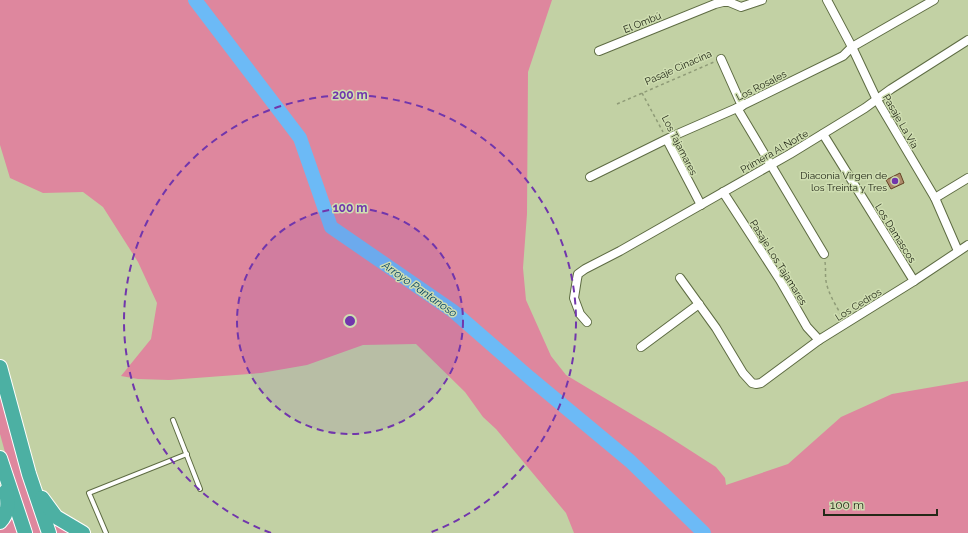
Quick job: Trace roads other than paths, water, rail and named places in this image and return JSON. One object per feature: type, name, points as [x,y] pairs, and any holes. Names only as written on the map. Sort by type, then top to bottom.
[{"type":"highway","points":[[0,367],[29,474],[49,533]]},
{"type":"highway","points":[[0,522],[6,512],[8,502],[1,462]]},
{"type":"highway","points":[[1,462],[25,533]]},
{"type":"highway","points":[[29,474],[45,503],[56,517],[83,533]]},
{"type":"street","name":"El Ombú","points":[[598,51],[715,4],[729,2],[741,7],[762,0]]},
{"type":"street","name":"Pasaje La Vía","points":[[827,0],[852,47],[877,100],[934,198],[958,251]]},
{"type":"street","name":"Los Rosales","points":[[590,177],[740,107],[843,56],[852,47],[934,0]]},
{"type":"street","name":"Primera Al Norte","points":[[587,322],[580,314],[574,298],[578,274],[585,268],[620,252],[823,134],[968,40]]},
{"type":"street","name":"Pasaje Cinacina","points":[[721,59],[740,107],[770,165],[824,254]]},
{"type":"street","name":"Los Damascos","points":[[823,134],[914,281]]},
{"type":"street","name":"Los Tajamares","points":[[667,140],[701,205]]},
{"type":"street","points":[[934,198],[968,178]]},
{"type":"street","name":"Pasaje Los Tajamares","points":[[723,192],[780,280],[807,327],[819,340]]},
{"type":"street","name":"Los Cedros","points":[[699,304],[716,328],[743,373],[756,384],[760,383],[819,340],[914,281],[968,245]]},
{"type":"street","points":[[641,347],[699,304],[680,278]]},
{"type":"lane","points":[[173,420],[200,489]]},
{"type":"lane","points":[[106,533],[89,493],[187,454]]},
{"type":"waterway","name":"Arroyo Pantanoso","points":[[195,0],[300,138],[331,227],[453,311],[530,378],[630,461],[704,533]]},
{"type":"place","name":"Diaconía Virgen de los Treinta y Tres","points":[[895,181]]}]
